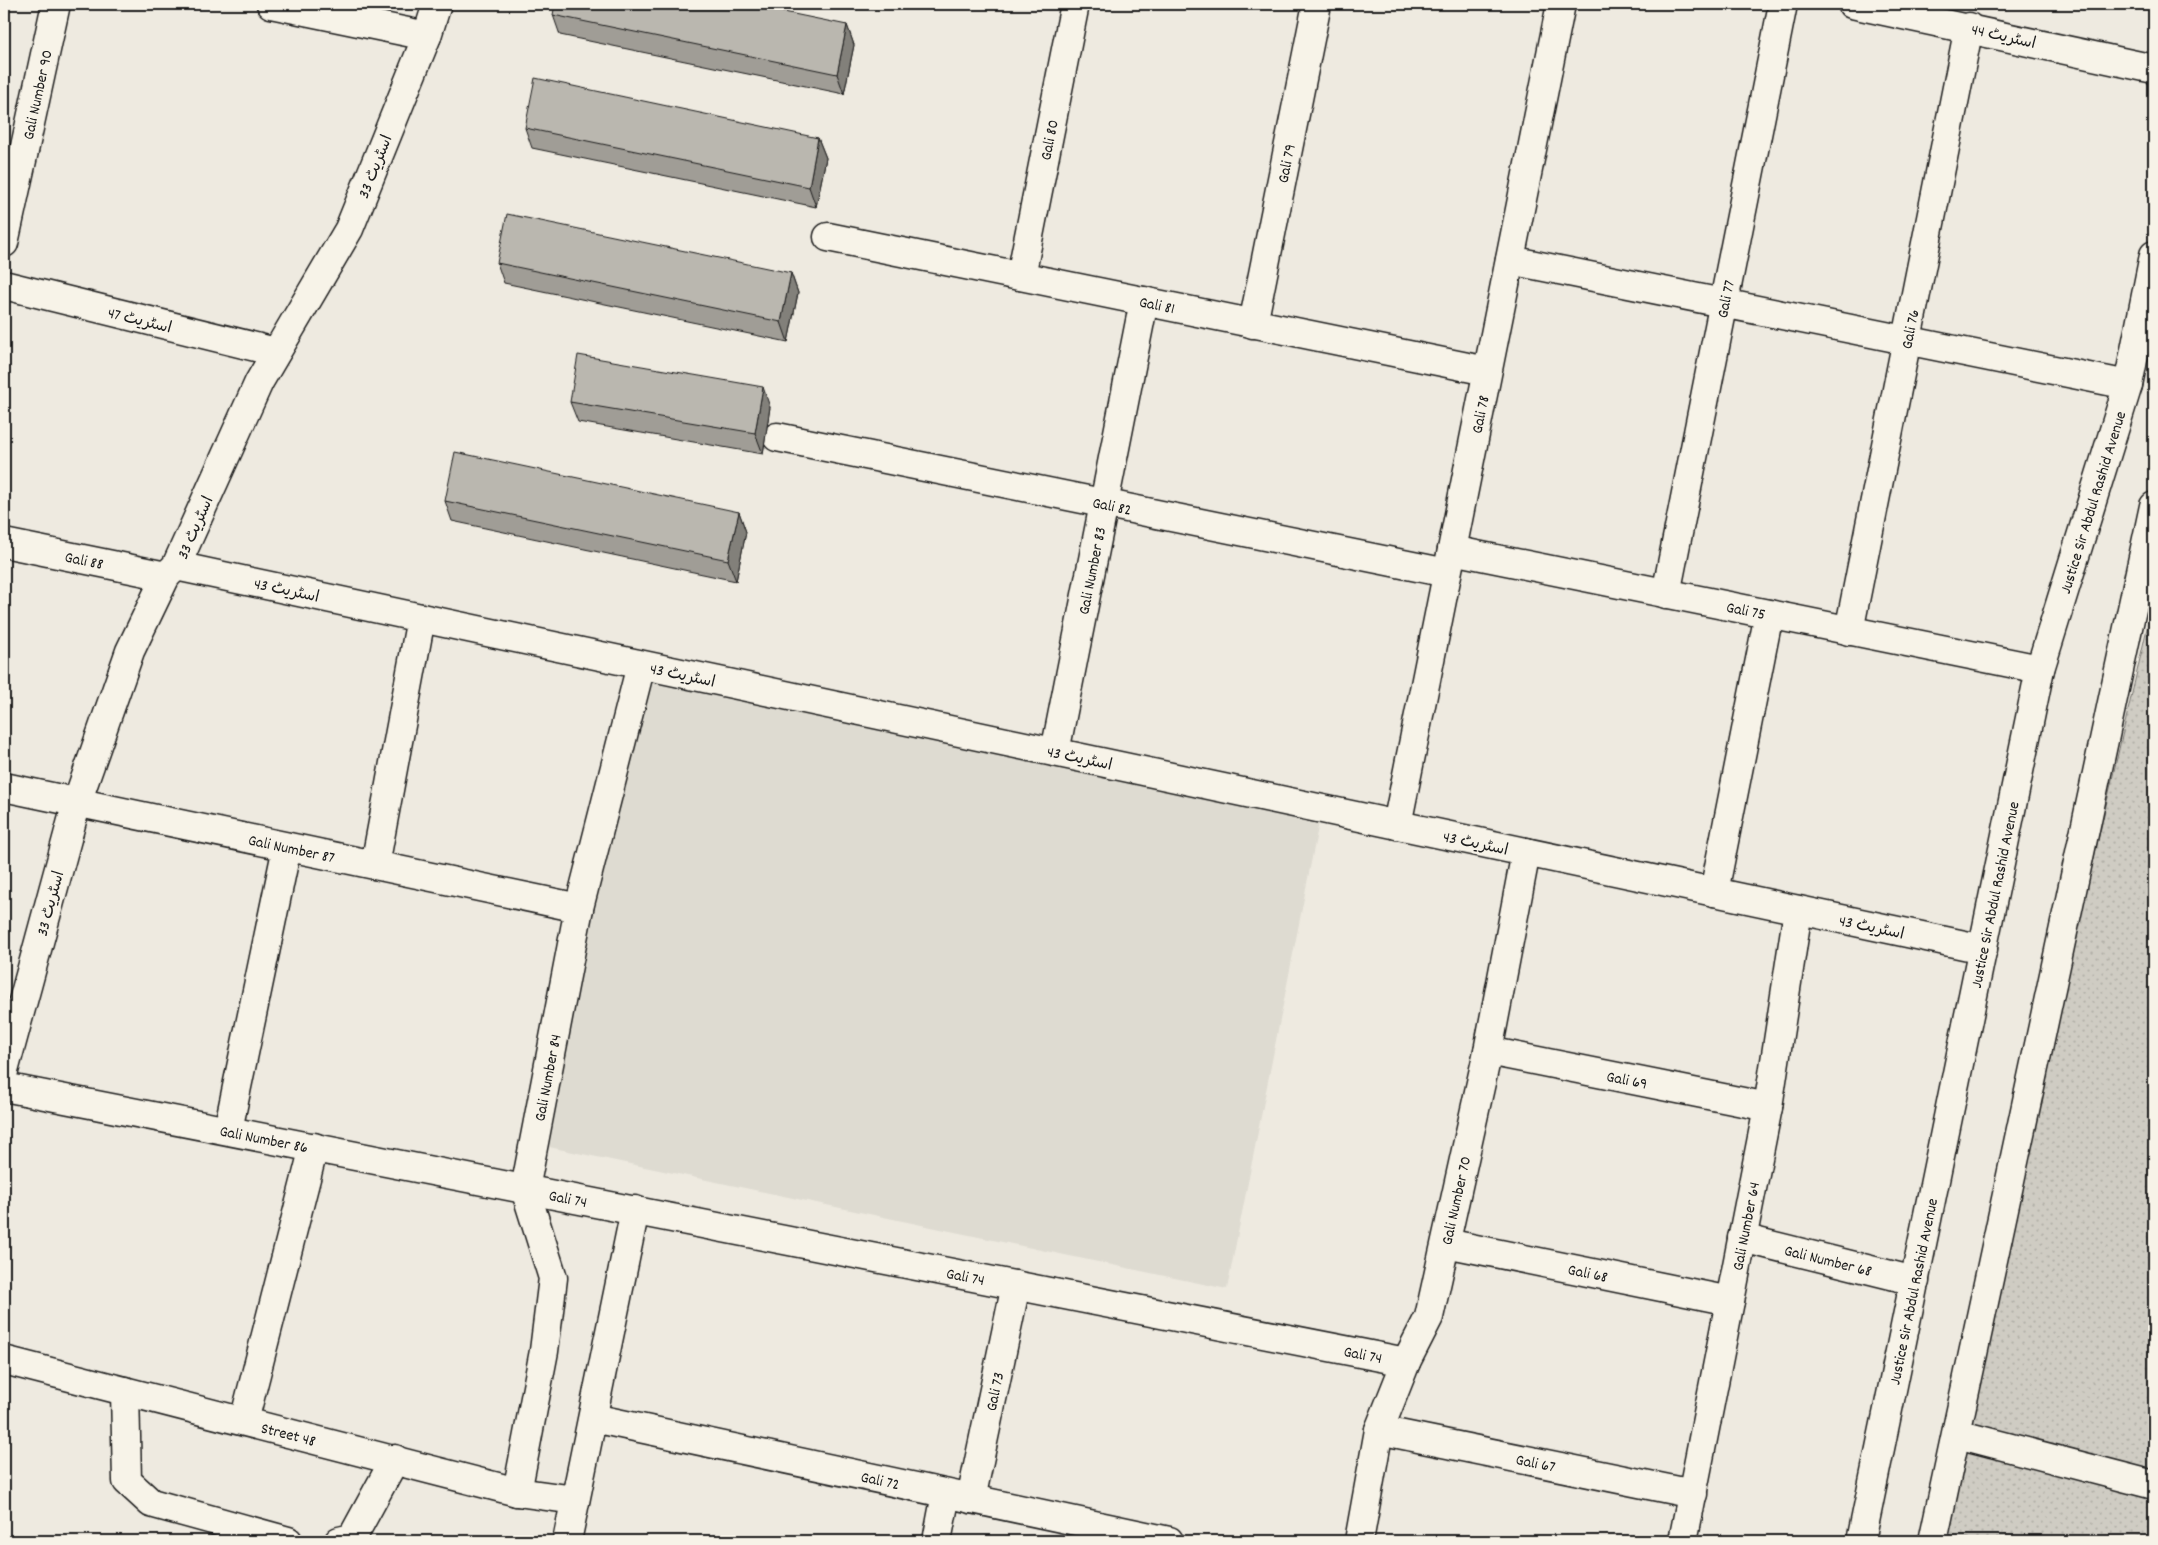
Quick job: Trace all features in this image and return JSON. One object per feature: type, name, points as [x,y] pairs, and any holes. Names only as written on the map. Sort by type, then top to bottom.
[{"type":"street","name":"Gali Number 90","points":[[4,243],[56,4]]},
{"type":"street","points":[[272,4],[427,36]]},
{"type":"street","name":"اسٹریٹ 33","points":[[4,1071],[77,802],[130,651],[171,571],[259,382],[349,229],[427,36],[437,4]]},
{"type":"street","name":"Gali 80","points":[[1021,276],[1075,4]]},
{"type":"street","name":"Gali 79","points":[[1253,324],[1317,4]]},
{"type":"street","name":"Gali 78","points":[[1397,825],[1561,4]]},
{"type":"street","name":"Gali 77","points":[[1666,594],[1783,4]]},
{"type":"street","name":"اسٹریٹ 44","points":[[1852,4],[1969,27],[2154,69]]},
{"type":"street","name":"Gali 76","points":[[1849,631],[1969,27]]},
{"type":"street","name":"Gali 81","points":[[828,237],[1488,371]]},
{"type":"street","name":"Justice Sir Abdul Rashid Avenue","points":[[1861,1541],[2040,669],[2128,385],[2154,254]]},
{"type":"street","points":[[1510,260],[2128,385]]},
{"type":"street","name":"اسٹریٹ 47","points":[[4,285],[276,352]]},
{"type":"street","name":"Gali Number 83","points":[[1054,752],[1144,301]]},
{"type":"street","name":"Gali 82","points":[[777,437],[1104,504],[1450,561]]},
{"type":"street","points":[[1933,1541],[2154,506]]},
{"type":"street","name":"Gali 88","points":[[4,543],[171,571]]},
{"type":"street","name":"Gali 75","points":[[1450,561],[1666,594],[2040,669]]},
{"type":"street","name":"اسٹریٹ 43","points":[[171,571],[421,618],[1983,949]]},
{"type":"street","points":[[1714,892],[1769,614]]},
{"type":"street","points":[[375,865],[421,618]]},
{"type":"street","name":"Gali Number 84","points":[[517,1492],[544,1351],[553,1278],[525,1189],[579,908],[640,665]]},
{"type":"street","name":"Gali Number 87","points":[[4,787],[579,908]]},
{"type":"street","points":[[228,1130],[287,847]]},
{"type":"street","name":"Gali Number 70","points":[[1359,1541],[1379,1430],[1406,1362],[1429,1316],[1488,1051],[1526,852]]},
{"type":"street","name":"Gali Number 64","points":[[1684,1541],[1768,1107],[1798,910]]},
{"type":"street","name":"Gali 69","points":[[1488,1051],[1768,1107]]},
{"type":"street","name":"Gali Number 86","points":[[4,1087],[525,1189]]},
{"type":"street","points":[[244,1421],[314,1147]]},
{"type":"street","name":"Gali 74","points":[[525,1189],[1406,1362]]},
{"type":"street","points":[[567,1541],[635,1210]]},
{"type":"street","name":"Gali Number 68","points":[[1742,1238],[1915,1281]]},
{"type":"street","name":"Gali 68","points":[[1446,1243],[1730,1301]]},
{"type":"street","name":"Gali 73","points":[[937,1541],[959,1496],[1016,1285]]},
{"type":"street","name":"Street 48","points":[[4,1360],[395,1459],[517,1492],[575,1500]]},
{"type":"street","points":[[125,1391],[127,1481],[151,1503],[288,1541]]},
{"type":"street","name":"Gali 72","points":[[593,1418],[1169,1541]]},
{"type":"street","name":"Gali 67","points":[[1379,1430],[1693,1494]]},
{"type":"street","points":[[1957,1434],[2154,1485]]},
{"type":"street","points":[[339,1541],[352,1538],[395,1459]]},
{"type":"shaded area","points":[[2154,598],[2154,1541],[1936,1541]]},
{"type":"shaded area","points":[[637,653],[1321,812],[1227,1289],[549,1147]]},
{"type":"building","points":[[555,4],[745,4],[847,25],[837,74],[553,15]]},
{"type":"building","points":[[535,78],[818,138],[809,187],[525,128]]},
{"type":"building","points":[[507,214],[791,273],[781,322],[497,263]]},
{"type":"building","points":[[578,355],[763,387],[755,433],[570,402]]},
{"type":"building","points":[[455,452],[739,512],[728,560],[445,501]]}]
